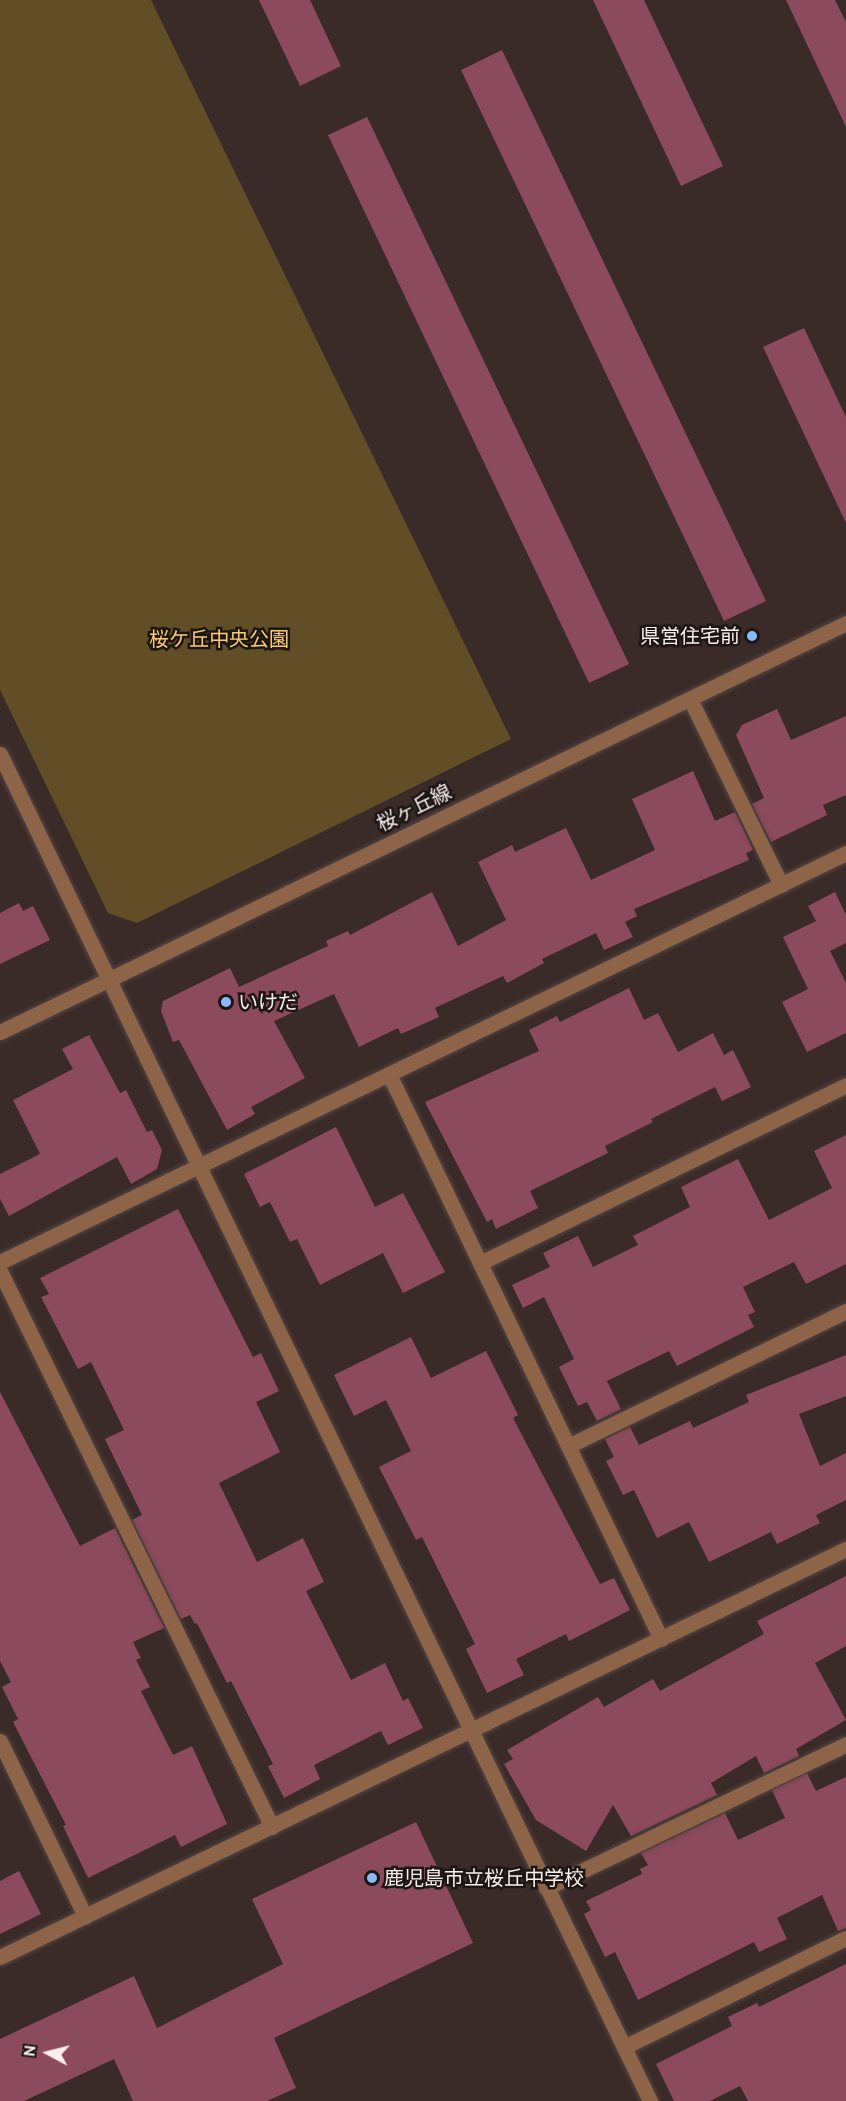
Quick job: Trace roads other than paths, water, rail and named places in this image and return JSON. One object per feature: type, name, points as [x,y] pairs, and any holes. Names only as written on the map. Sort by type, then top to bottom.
[{"type":"street","name":"桜ヶ丘線","points":[[0,1032],[846,622]]},
{"type":"street","points":[[690,699],[781,885]]},
{"type":"street","points":[[0,754],[650,2101]]},
{"type":"street","points":[[0,1262],[846,853]]},
{"type":"street","points":[[389,1074],[661,1639]]},
{"type":"street","points":[[480,1263],[846,1085]]},
{"type":"street","points":[[0,1271],[272,1827]]},
{"type":"street","points":[[568,1446],[846,1311]]},
{"type":"street","points":[[0,1958],[846,1549]]},
{"type":"street","points":[[0,1741],[86,1916]]},
{"type":"street","points":[[546,1888],[846,1744]]},
{"type":"street","points":[[624,2046],[846,1938]]},
{"type":"place","name":"県営住宅前","points":[[752,636]]},
{"type":"place","name":"いけだ","points":[[226,1002]]},
{"type":"place","name":"鹿児島市立桜丘中学校","points":[[372,1878]]},
{"type":"park label","name":"桜ケ丘中央公園","points":[[219,639]]}]
